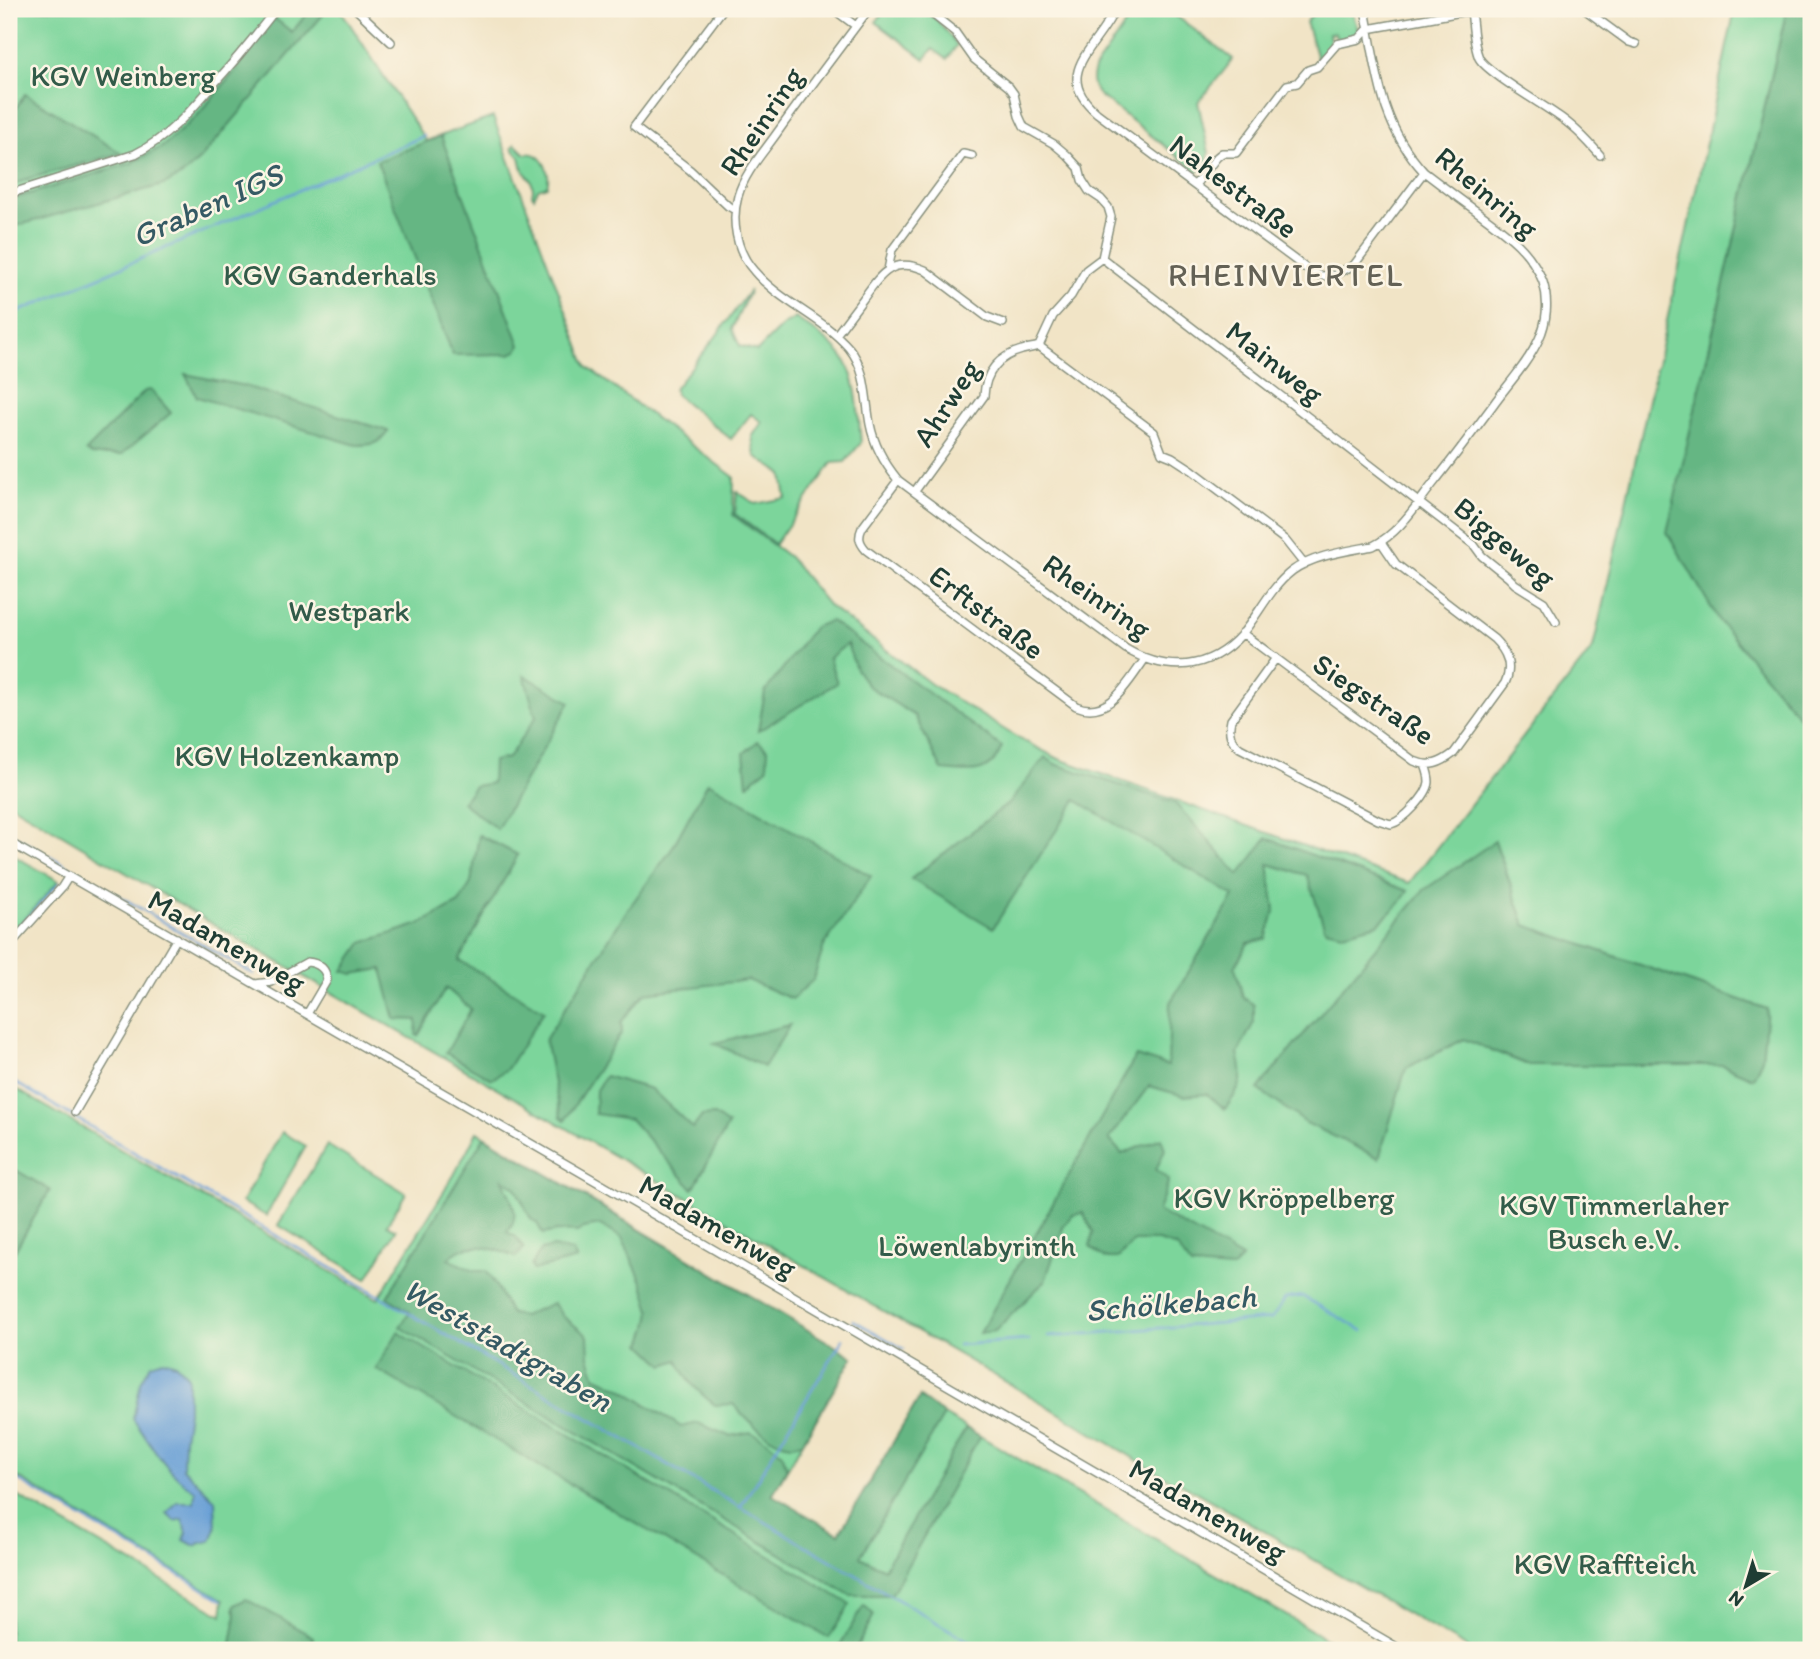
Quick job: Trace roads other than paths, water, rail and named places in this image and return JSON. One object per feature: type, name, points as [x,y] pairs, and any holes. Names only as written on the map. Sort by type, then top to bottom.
[{"type":"street","points":[[9,194],[135,154],[154,144],[201,100],[276,9]]},
{"type":"street","points":[[356,9],[391,42]]},
{"type":"street","points":[[723,9],[634,127],[690,170],[735,210]]},
{"type":"street","points":[[833,9],[856,26]]},
{"type":"street","name":"Rheinring","points":[[869,9],[747,174],[735,210],[738,242],[752,269],[849,348],[862,370],[874,440],[885,463],[898,480],[1126,649],[1145,659],[1173,665],[1199,662],[1222,651],[1242,633],[1292,571],[1320,558],[1373,546],[1396,529],[1471,435],[1535,346],[1543,329],[1547,303],[1544,285],[1530,257],[1519,244],[1424,172],[1405,148],[1388,117],[1365,9]]},
{"type":"street","points":[[926,9],[955,32],[974,59],[1009,87],[1014,94],[1024,127],[1055,144],[1067,155],[1079,168],[1089,191],[1108,207],[1111,217],[1102,258],[1086,270],[1078,287],[1053,316],[1039,346],[1154,432],[1162,453],[1192,470],[1285,540],[1304,565]]},
{"type":"street","name":"Nahestraße","points":[[1115,9],[1078,67],[1078,90],[1085,103],[1311,272],[1326,276],[1342,273],[1354,265],[1424,172]]},
{"type":"street","points":[[1195,186],[1219,155],[1236,153],[1287,85],[1297,83],[1308,70],[1317,67],[1337,44],[1359,39],[1368,29],[1474,9],[1476,48],[1481,61],[1581,133],[1601,155]]},
{"type":"street","points":[[1584,9],[1629,42],[1636,44]]},
{"type":"street","points":[[888,270],[892,250],[903,235],[963,154],[972,156]]},
{"type":"street","name":"Mainweg","points":[[1102,258],[1419,501]]},
{"type":"street","points":[[836,335],[876,281],[888,270],[903,264],[915,265],[925,270],[987,317],[1003,323]]},
{"type":"street","name":"Ahrweg","points":[[915,491],[984,396],[984,383],[992,368],[1022,350],[1039,346]]},
{"type":"street","name":"Erftstraße","points":[[898,480],[862,528],[860,543],[1076,706],[1096,709],[1105,706],[1121,692],[1145,659]]},
{"type":"street","name":"Biggeweg","points":[[1419,501],[1474,545],[1482,556],[1515,584],[1544,602],[1556,622]]},
{"type":"street","name":"Siegstraße","points":[[1242,633],[1414,761],[1425,765],[1435,764],[1454,752],[1505,684],[1509,670],[1508,660],[1494,639],[1396,564],[1381,542]]},
{"type":"street","points":[[1276,658],[1230,720],[1230,736],[1240,748],[1378,820],[1391,824],[1402,820],[1427,789],[1429,782],[1425,765]]},
{"type":"street","name":"Madamenweg","points":[[9,842],[1402,1650]]},
{"type":"street","points":[[9,946],[69,876]]},
{"type":"street","points":[[75,1112],[177,938]]},
{"type":"street","points":[[254,984],[271,982],[307,962],[320,966],[327,974],[327,979],[307,1014]]},
{"type":"water","points":[[163,1360],[176,1364],[188,1376],[183,1468],[215,1500],[216,1528],[211,1541],[195,1546],[184,1540],[187,1532],[182,1519],[175,1521],[167,1513],[177,1502],[194,1502],[195,1491],[168,1467],[133,1419],[141,1382],[151,1364]]},
{"type":"waterway","name":"Graben IGS","points":[[9,316],[424,136]]},
{"type":"waterway","points":[[9,833],[41,851]]},
{"type":"waterway","points":[[50,856],[91,880]]},
{"type":"waterway","points":[[9,938],[59,883]]},
{"type":"waterway","points":[[102,886],[253,974]]},
{"type":"waterway","name":"Weststadtgraben","points":[[9,1079],[984,1650]]},
{"type":"waterway","name":"Schölkebach","points":[[1048,1337],[1272,1319],[1285,1299],[1302,1296],[1363,1331]]},
{"type":"waterway","name":"Schölkebach","points":[[853,1320],[904,1349]]},
{"type":"waterway","name":"Schölkebach","points":[[741,1506],[843,1339]]},
{"type":"waterway","name":"Schölkebach","points":[[958,1345],[1029,1340]]},
{"type":"waterway","points":[[9,1475],[222,1600]]},
{"type":"district","name":"RHEINVIERTEL","points":[[1286,275]]},
{"type":"park label","name":"KGV Weinberg","points":[[123,75]]},
{"type":"park label","name":"KGV Ganderhals","points":[[330,274]]},
{"type":"park label","name":"Westpark","points":[[349,610]]},
{"type":"park label","name":"KGV Holzenkamp","points":[[287,755]]},
{"type":"park label","name":"KGV Kröppelberg","points":[[1284,1197]]},
{"type":"park label","name":"KGV Timmerlaher Busch e.V.","points":[[1614,1221]]},
{"type":"park label","name":"Löwenlabyrinth","points":[[977,1245]]},
{"type":"park label","name":"KGV Raffteich","points":[[1605,1563]]}]
